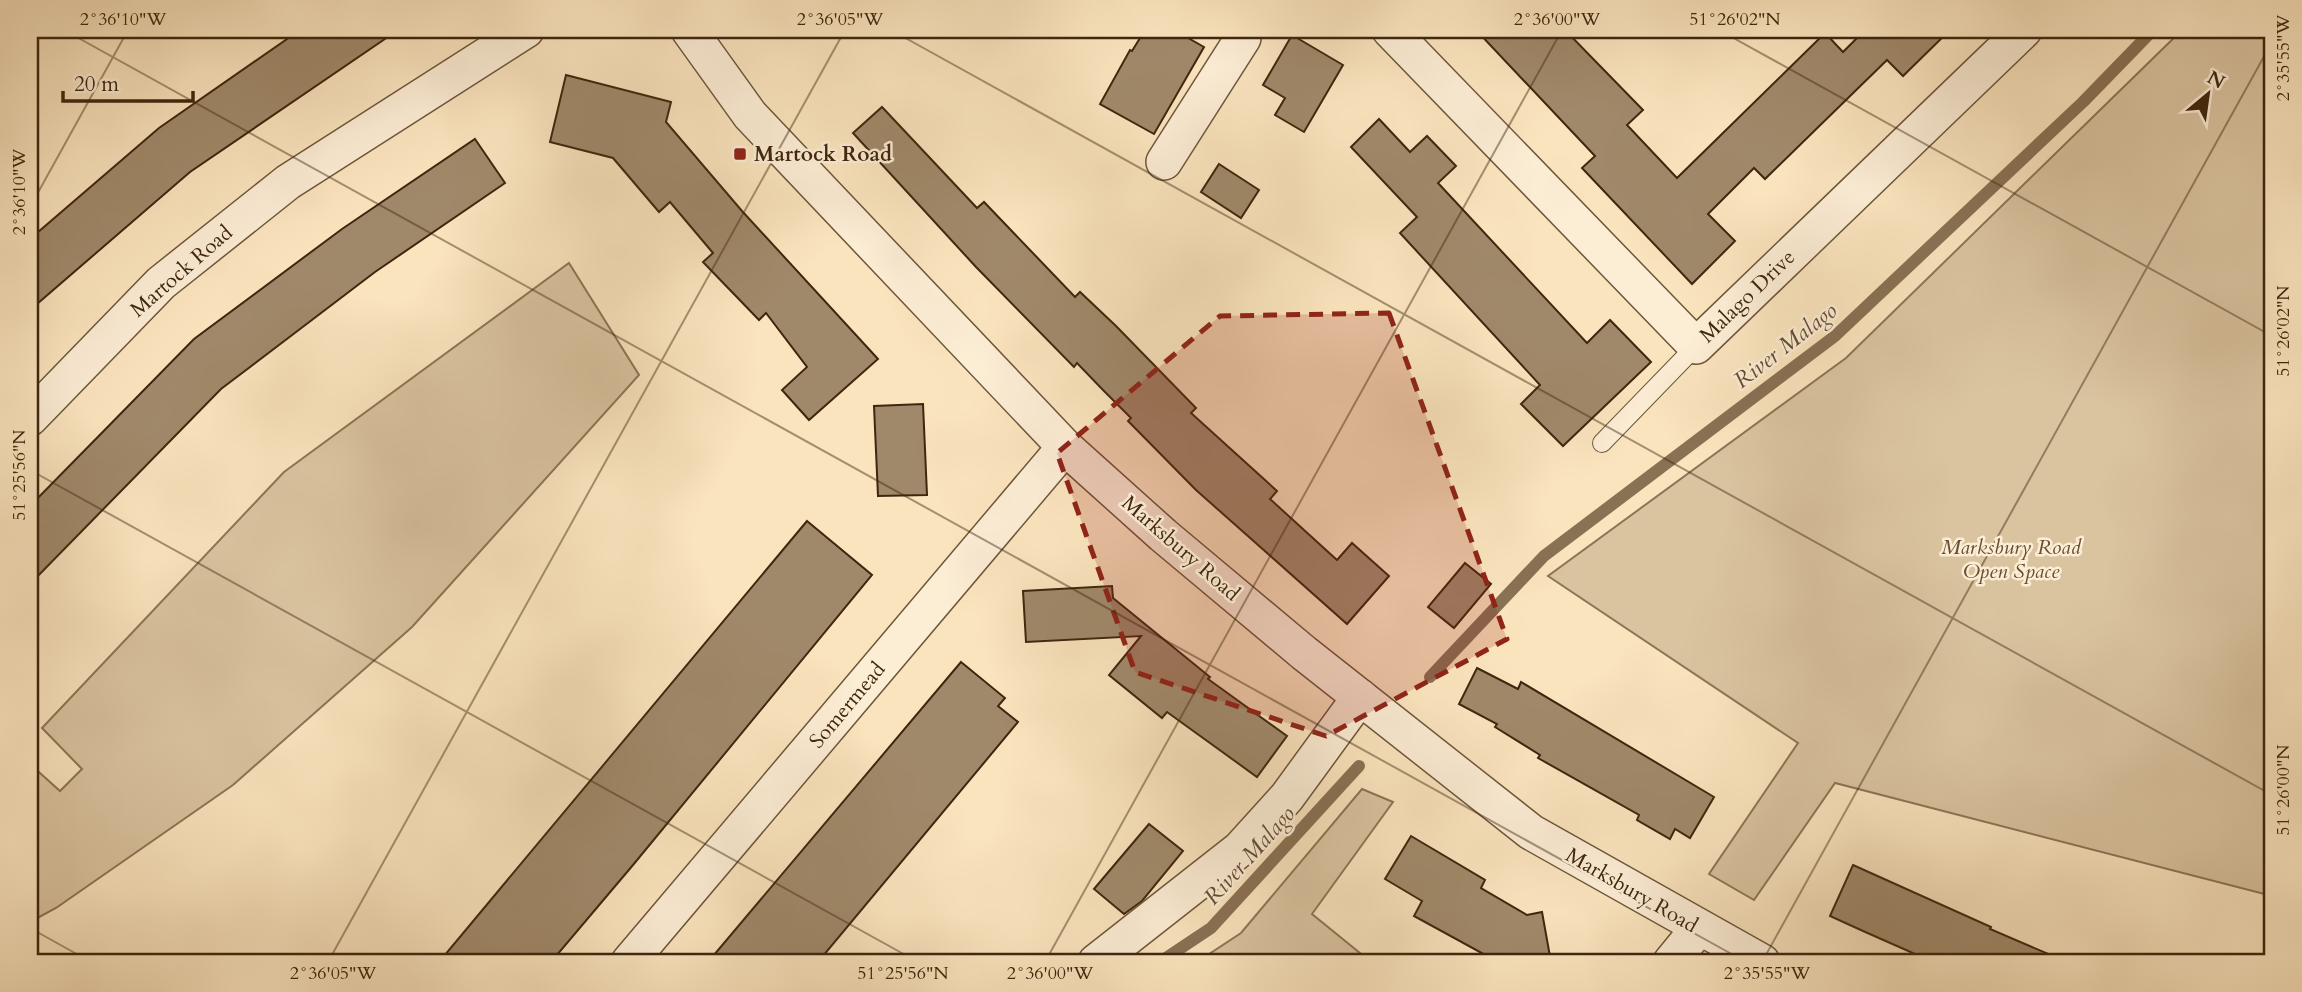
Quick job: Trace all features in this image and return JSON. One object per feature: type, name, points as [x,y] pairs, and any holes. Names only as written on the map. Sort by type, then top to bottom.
[{"type":"street","name":"Martock Road","points":[[30,418],[161,283],[288,182],[526,30]]},
{"type":"street","name":"Marksbury Road","points":[[689,30],[750,115],[1065,447],[1163,535],[1366,702],[1531,832],[1698,929],[1762,962]]},
{"type":"street","name":"Malago Drive","points":[[1390,30],[1696,346],[2024,30]]},
{"type":"street","points":[[1164,162],[1241,33]]},
{"type":"street","name":"Somermead","points":[[629,962],[1065,447]]},
{"type":"street","points":[[1097,962],[1240,849],[1366,702]]},
{"type":"street","points":[[1671,962],[1698,929]]},
{"type":"lane","points":[[1602,443],[1696,346]]},
{"type":"highlighted area","points":[[1389,313],[1507,639],[1326,736],[1135,672],[1057,453],[1220,316]]},
{"type":"green space","name":"Marksbury Road Open Space","points":[[2182,30],[2272,30],[2272,896],[1835,783],[1754,900],[1709,874],[1798,743],[1548,576],[1846,358]]},
{"type":"green space","points":[[569,263],[639,375],[412,627],[233,785],[56,908],[30,922],[30,764],[60,791],[82,769],[42,728],[284,472]]},
{"type":"green space","points":[[1362,789],[1393,802],[1312,914],[1371,962],[1197,962],[1241,933]]},
{"type":"building","points":[[300,30],[398,30],[190,172],[30,310],[30,239],[159,128]]},
{"type":"building","points":[[1145,30],[1174,30],[1204,47],[1154,134],[1100,104],[1130,50],[1132,51]]},
{"type":"building","points":[[1476,30],[1565,30],[1643,110],[1627,125],[1677,178],[1825,33],[1843,52],[1861,34],[1857,30],[1950,30],[1903,76],[1887,60],[1765,179],[1754,168],[1708,214],[1735,241],[1692,284],[1582,168],[1595,156]]},
{"type":"building","points":[[1292,35],[1343,65],[1304,132],[1275,115],[1285,98],[1263,85]]},
{"type":"building","points":[[566,75],[671,102],[666,122],[742,211],[878,359],[809,420],[782,390],[807,367],[766,313],[759,320],[703,262],[713,253],[670,202],[659,212],[613,158],[550,142]]},
{"type":"building","points":[[882,107],[977,208],[984,202],[1075,297],[1080,292],[1116,326],[1196,408],[1191,413],[1277,491],[1270,499],[1337,560],[1352,543],[1389,576],[1347,624],[1196,490],[1128,421],[1131,418],[1077,363],[1074,367],[976,267],[853,133]]},
{"type":"building","points":[[1379,119],[1410,152],[1427,136],[1456,166],[1438,183],[1587,343],[1610,320],[1651,362],[1563,446],[1521,404],[1540,385],[1400,233],[1417,217],[1351,147]]},
{"type":"building","points":[[475,139],[505,183],[375,272],[221,389],[30,584],[30,506],[194,339],[342,229]]},
{"type":"building","points":[[1219,164],[1259,190],[1241,218],[1201,192]]},
{"type":"building","points":[[923,404],[927,495],[878,496],[874,406]]},
{"type":"building","points":[[807,521],[872,575],[633,865],[551,962],[439,962]]},
{"type":"building","points":[[1465,563],[1491,584],[1454,628],[1428,607]]},
{"type":"building","points":[[1112,586],[1113,598],[1210,677],[1208,679],[1287,736],[1257,777],[1167,712],[1162,718],[1109,675],[1141,636],[1026,642],[1023,591]]},
{"type":"building","points":[[961,662],[1005,698],[998,706],[1018,722],[818,962],[708,962]]},
{"type":"building","points":[[1477,668],[1518,689],[1521,682],[1714,797],[1690,838],[1675,829],[1670,839],[1637,820],[1639,815],[1538,758],[1540,755],[1495,727],[1497,724],[1459,704]]},
{"type":"building","points":[[1149,824],[1183,851],[1142,901],[1124,914],[1094,889]]},
{"type":"building","points":[[1411,836],[1485,880],[1481,888],[1527,915],[1542,912],[1551,962],[1498,962],[1414,916],[1422,901],[1385,879]]},
{"type":"building","points":[[1853,865],[2067,962],[1933,962],[1863,931],[1830,916]]},
{"type":"waterway","name":"River Malago","points":[[1430,677],[1544,556],[1835,336],[2083,102],[2153,30]]},
{"type":"waterway","name":"River Malago","points":[[1160,962],[1211,928],[1359,766]]},
{"type":"place","name":"Martock Road","points":[[740,154]]}]
